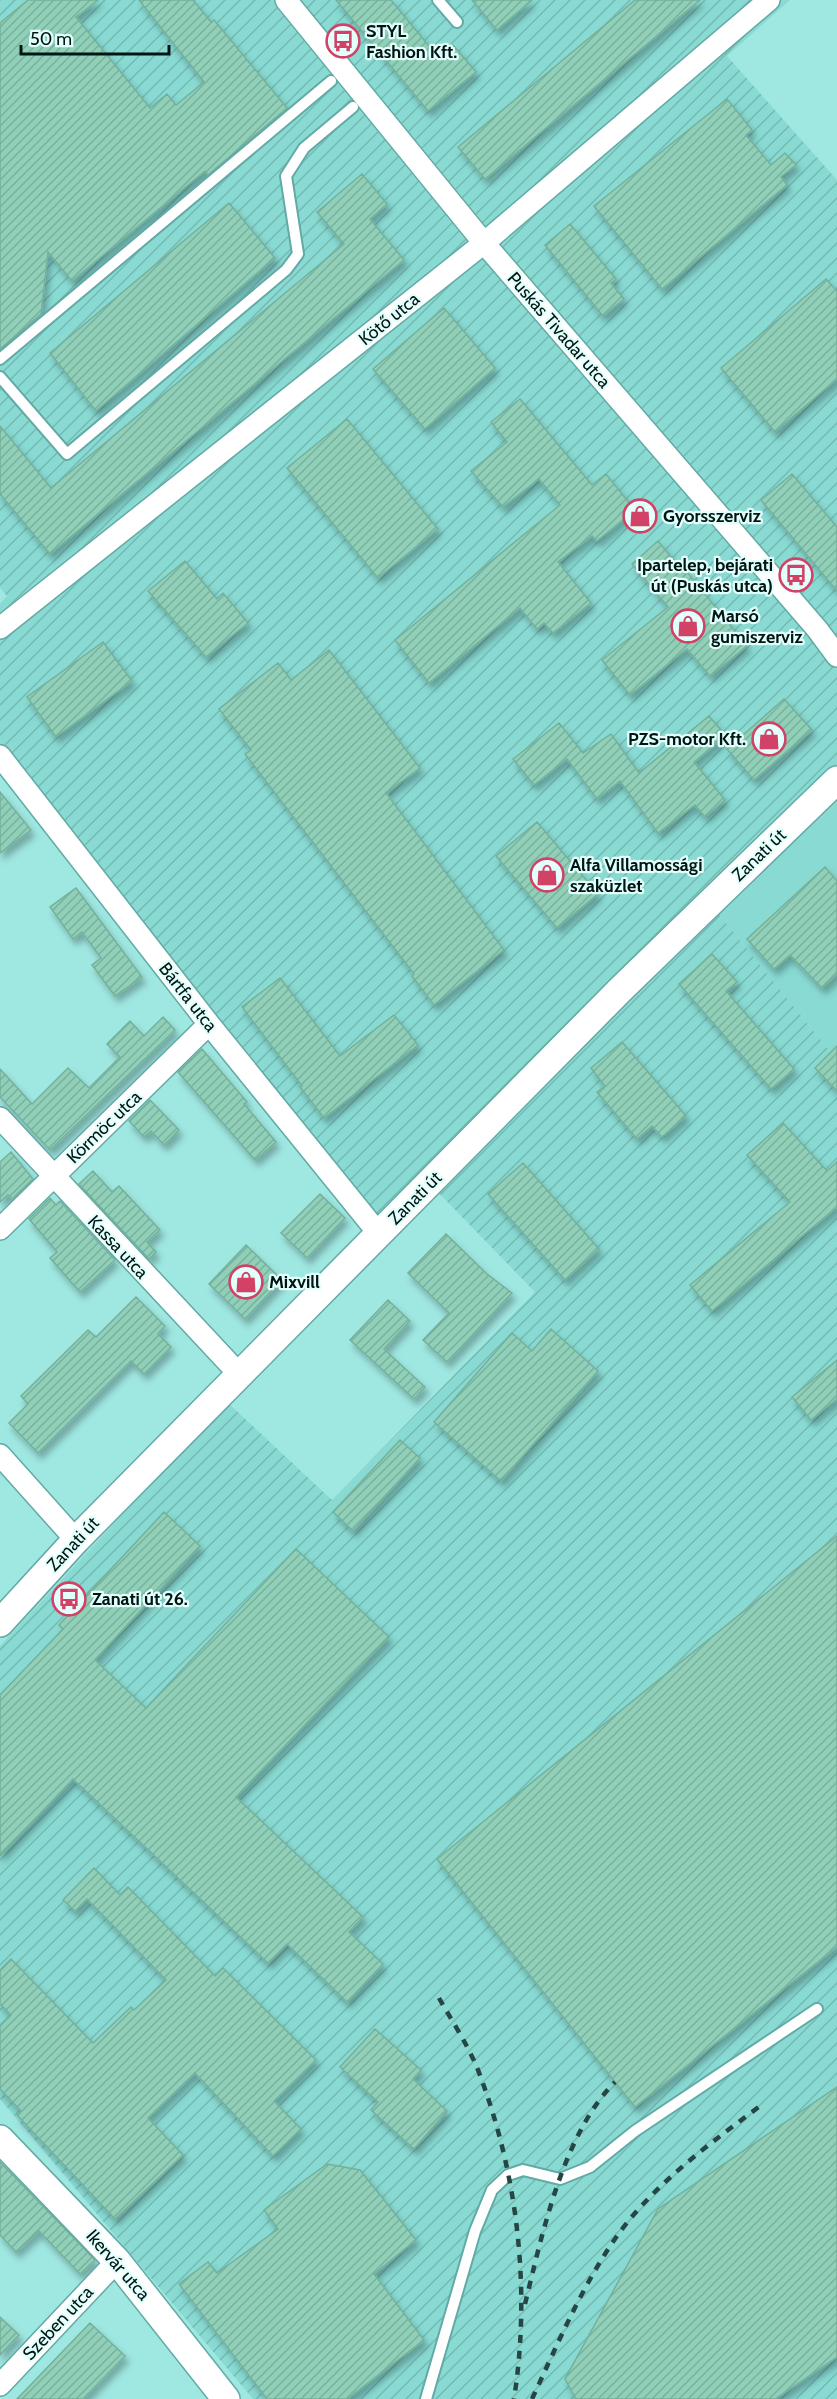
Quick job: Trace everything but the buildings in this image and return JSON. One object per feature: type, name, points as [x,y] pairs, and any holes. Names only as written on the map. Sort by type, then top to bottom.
[{"type":"street","name":"Kötő utca","points":[[0,628],[484,243],[769,0]]},
{"type":"street","name":"Puskás Tivadar utca","points":[[290,1],[484,243],[817,629],[837,656]]},
{"type":"street","name":"Bártfa utca","points":[[0,756],[209,1024],[379,1234]]},
{"type":"street","name":"Zanati út","points":[[0,1623],[76,1540],[620,990],[837,780]]},
{"type":"street","name":"Körmöc utca","points":[[0,1229],[209,1024]]},
{"type":"street","name":"Kassa utca","points":[[0,1118],[239,1374]]},
{"type":"street","points":[[0,1455],[76,1540]]},
{"type":"street","name":"Ikervár utca","points":[[0,2139],[117,2261],[226,2399]]},
{"type":"street","name":"Szeben utca","points":[[0,2385],[117,2261]]},
{"type":"lane","points":[[438,0],[457,22]]},
{"type":"lane","points":[[0,359],[331,81]]},
{"type":"lane","points":[[0,377],[67,454],[286,270],[298,255],[286,176],[304,148],[353,107]]},
{"type":"lane","points":[[426,2399],[475,2231],[492,2190],[508,2175],[523,2170],[560,2179],[590,2167],[635,2131],[817,2009]]},
{"type":"shaded area","points":[[0,0],[790,0],[727,56],[837,180],[837,802],[718,913],[837,1060],[837,2399],[253,2399],[0,2099],[0,1646],[227,1402],[332,1500],[535,1292],[433,1187],[386,1233],[0,749],[0,604],[7,596],[0,588]]},
{"type":"shaded area","points":[[837,802],[837,1060],[718,913]]},
{"type":"railway","points":[[439,1998],[465,2042],[478,2070],[503,2150],[511,2191],[521,2274],[519,2358],[514,2399]]},
{"type":"railway","points":[[525,2304],[547,2217],[568,2157],[581,2129],[615,2082]]},
{"type":"railway","points":[[532,2399],[591,2277],[620,2232],[650,2197],[679,2169],[760,2106]]},
{"type":"place","name":"STYL Fashion Kft.","points":[[343,41]]},
{"type":"place","name":"Gyorsszerviz","points":[[640,516]]},
{"type":"place","name":"Ipartelep, bejárati út (Puskás utca)","points":[[796,575]]},
{"type":"place","name":"Marsó gumiszerviz","points":[[688,626]]},
{"type":"place","name":"PZS-motor Kft.","points":[[769,739]]},
{"type":"place","name":"Alfa Villamossági szaküzlet","points":[[547,875]]},
{"type":"place","name":"Mixvill","points":[[246,1282]]},
{"type":"place","name":"Zanati út 26.","points":[[69,1599]]}]
